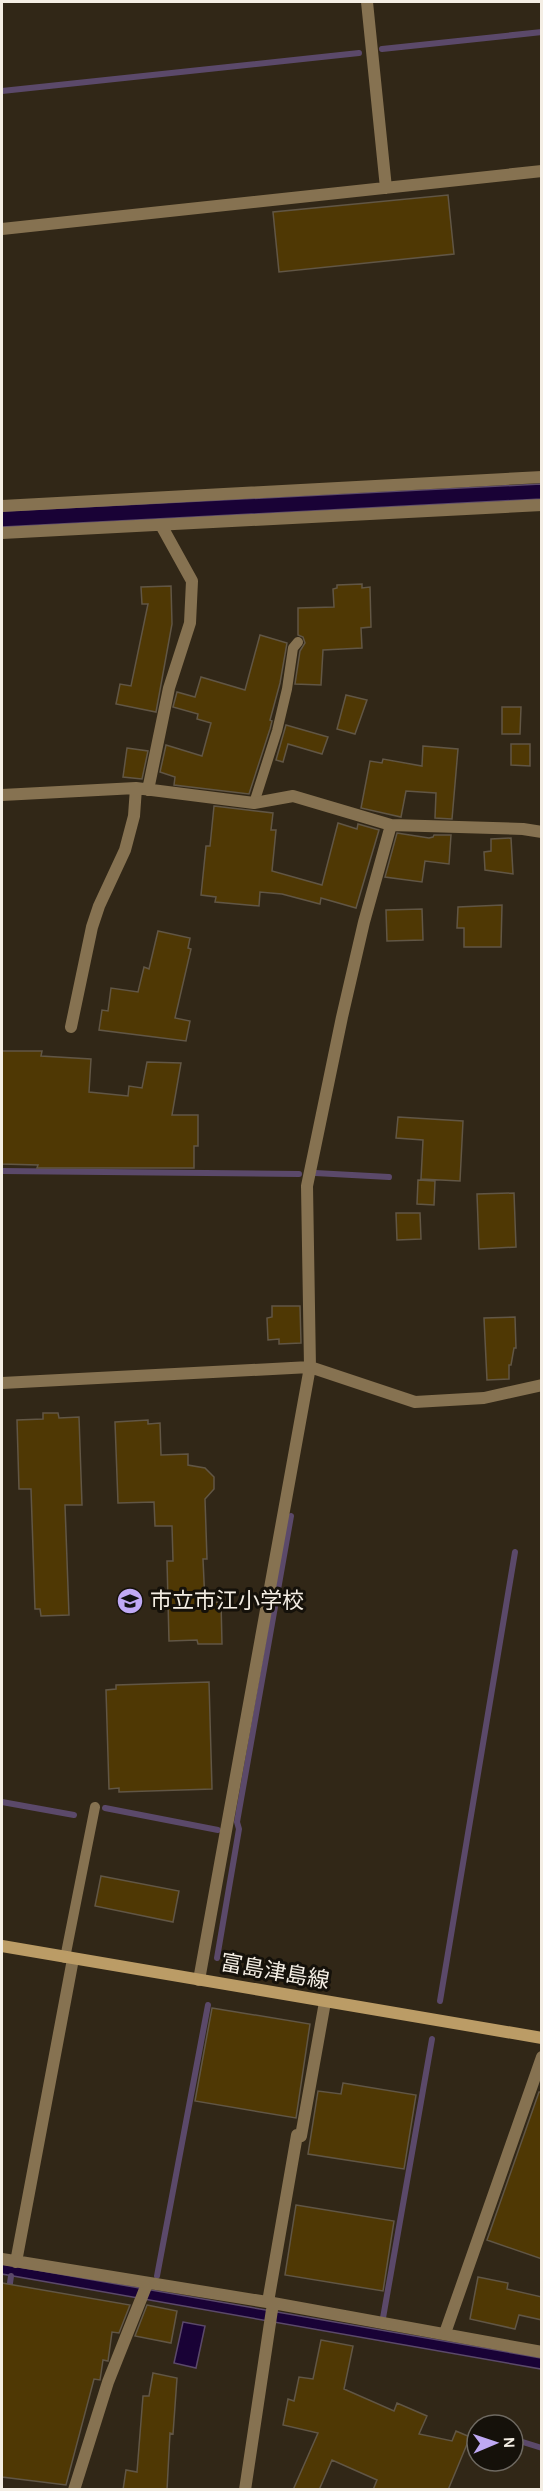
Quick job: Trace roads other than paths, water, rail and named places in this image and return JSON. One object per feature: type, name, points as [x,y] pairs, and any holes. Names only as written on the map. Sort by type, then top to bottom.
[{"type":"main road","name":"富島津島線","points":[[2,1946],[542,2038]]},
{"type":"street","points":[[367,2],[386,188]]},
{"type":"street","points":[[2,229],[542,171]]},
{"type":"street","points":[[2,506],[542,477]]},
{"type":"street","points":[[2,533],[542,505]]},
{"type":"street","points":[[71,1027],[92,927],[99,906],[125,850],[169,688],[190,623],[192,581],[161,525]]},
{"type":"street","points":[[2,795],[142,789],[254,802],[293,796],[391,825],[524,828],[542,832]]},
{"type":"street","points":[[199,1980],[310,1367],[307,1186],[364,922],[391,825]]},
{"type":"street","points":[[2,1383],[310,1367],[415,1402],[484,1398],[542,1385]]},
{"type":"street","points":[[16,2262],[69,1958]]},
{"type":"street","points":[[245,2490],[297,2135],[301,2136],[325,2002]]},
{"type":"street","points":[[445,2333],[542,2057]]},
{"type":"street","points":[[2,2259],[147,2286],[445,2333],[542,2352]]},
{"type":"street","points":[[74,2490],[108,2382],[147,2286]]},
{"type":"lane","points":[[254,802],[277,731],[287,689],[293,648],[298,642]]},
{"type":"lane","points":[[69,1958],[95,1807]]},
{"type":"waterway","points":[[382,49],[542,32]]},
{"type":"waterway","points":[[2,91],[359,53]]},
{"type":"waterway","points":[[2,1171],[299,1174]]},
{"type":"waterway","points":[[315,1173],[389,1177]]},
{"type":"waterway","points":[[217,1958],[239,1829],[237,1822],[291,1516]]},
{"type":"waterway","points":[[440,2001],[515,1552]]},
{"type":"waterway","points":[[2,1802],[74,1815]]},
{"type":"waterway","points":[[105,1808],[218,1830]]},
{"type":"waterway","points":[[157,2276],[208,2005]]},
{"type":"waterway","points":[[383,2318],[432,2039]]},
{"type":"waterway","points":[[9,2290],[11,2276]]},
{"type":"waterway","points":[[525,2443],[542,2448]]},
{"type":"place","name":"市立市江小学校","points":[[130,1601]]}]
